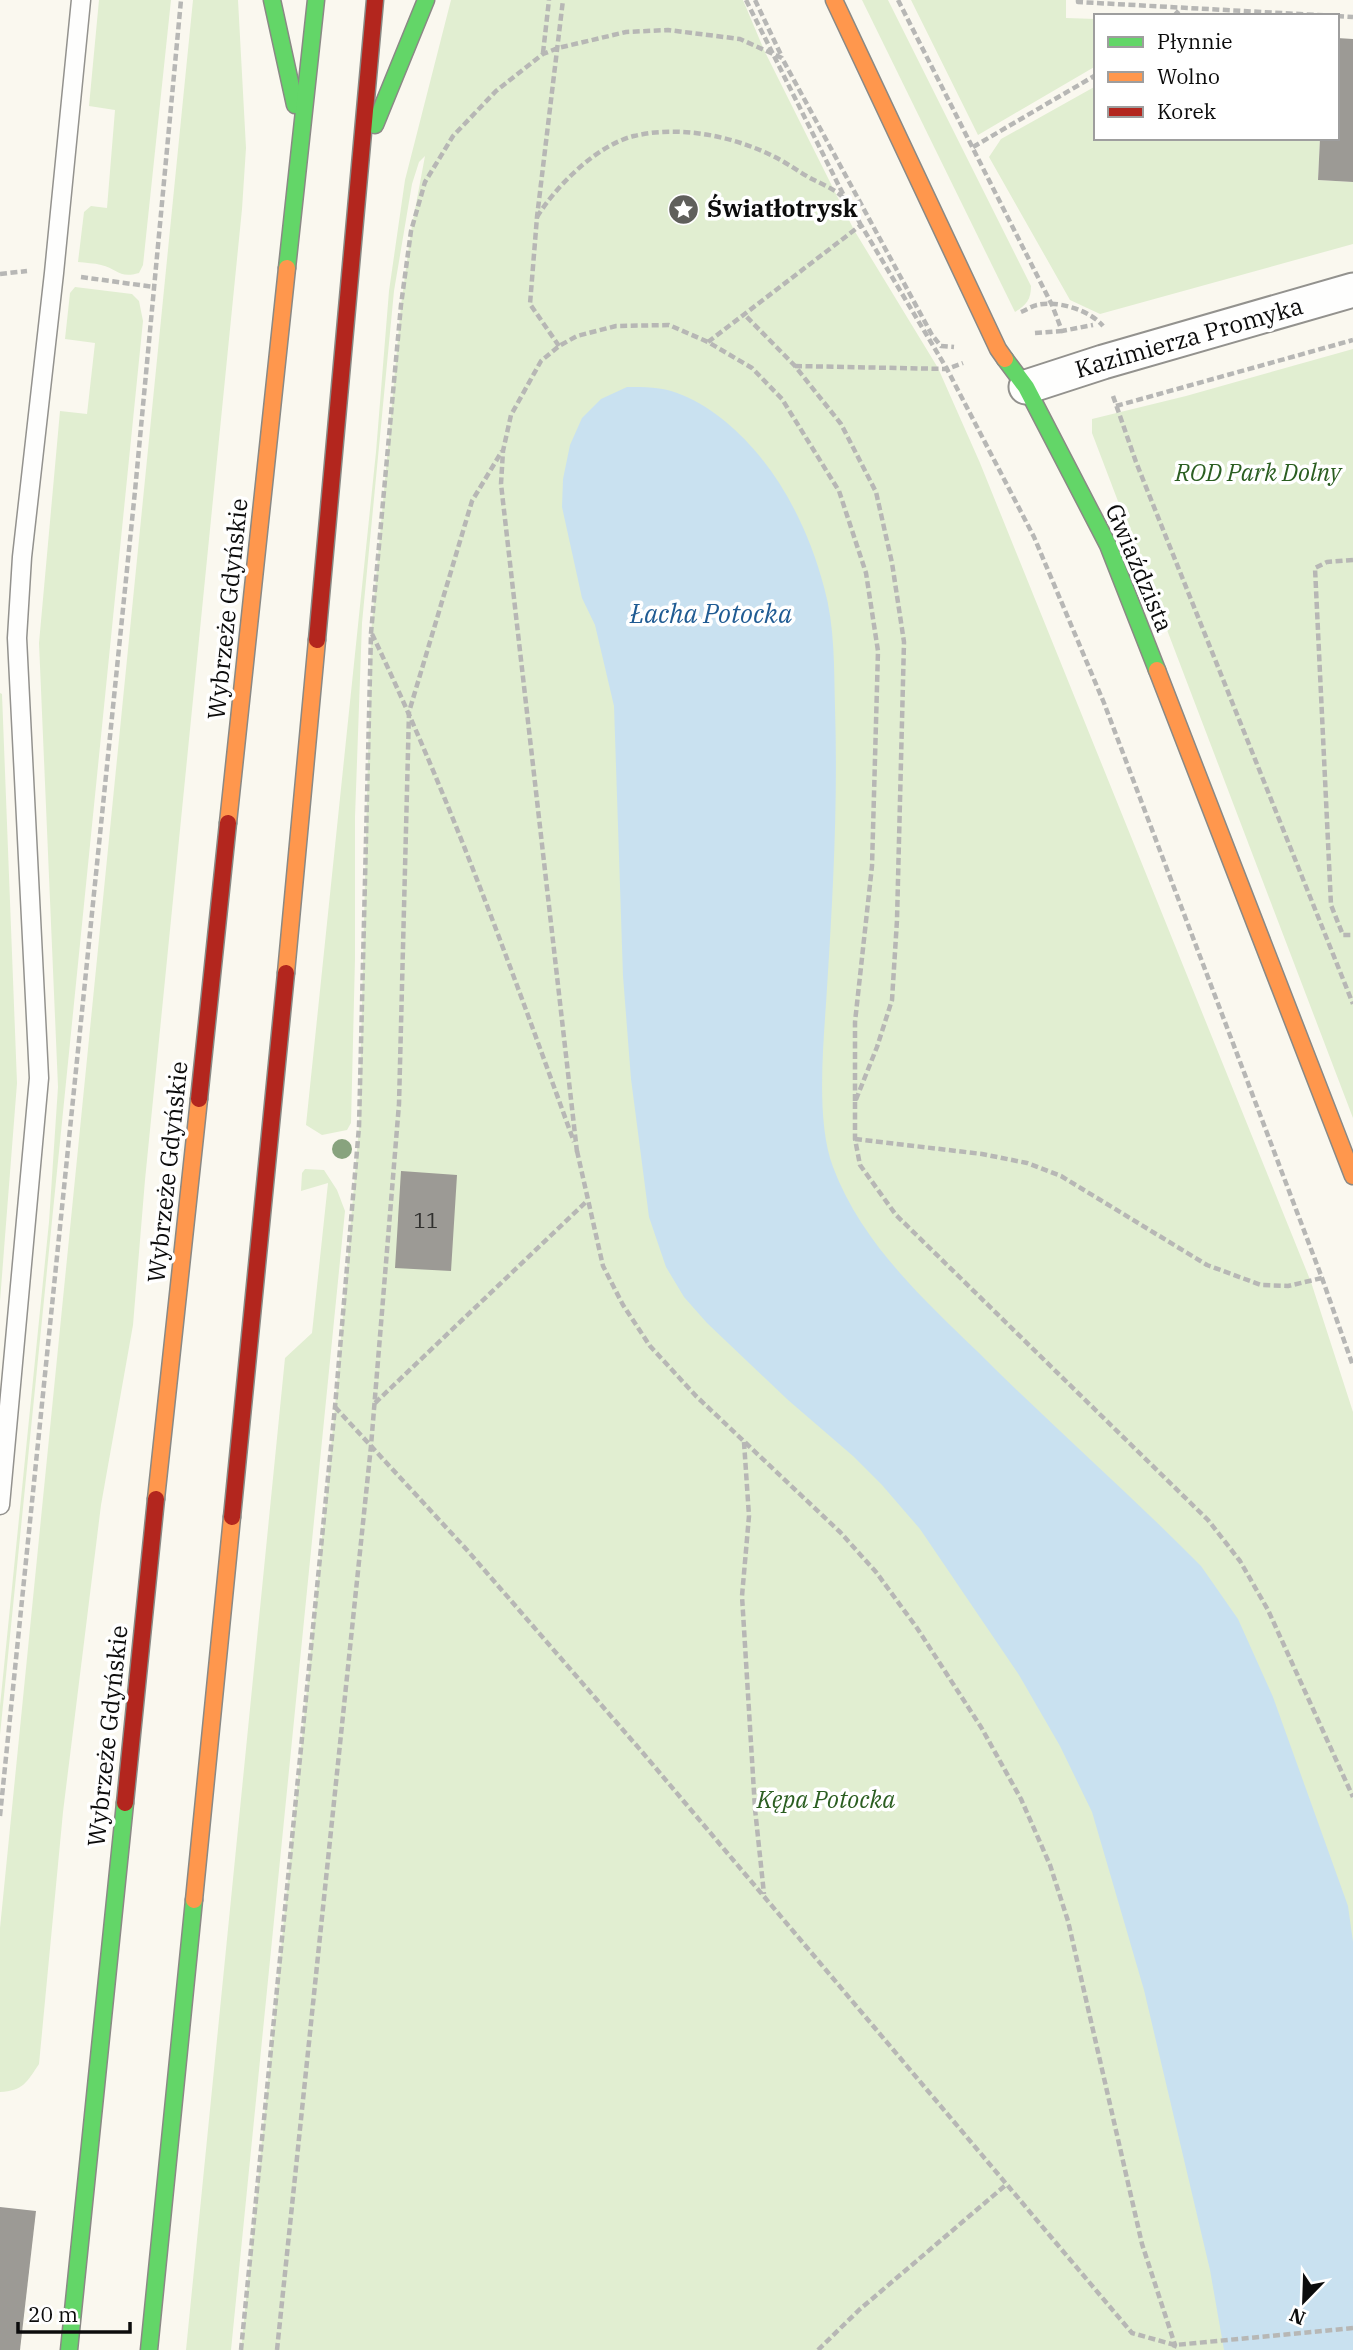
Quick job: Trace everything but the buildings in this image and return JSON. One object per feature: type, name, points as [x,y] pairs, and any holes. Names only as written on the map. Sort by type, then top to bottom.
[{"type":"main road","points":[[272,0],[303,138]]},
{"type":"main road","name":"Wybrzeże Gdyńskie","points":[[69,2350],[157,1486],[316,0]]},
{"type":"main road","points":[[149,2350],[292,910],[375,0]]},
{"type":"main road","points":[[358,170],[426,0]]},
{"type":"main road","name":"Gwiaździsta","points":[[834,0],[998,349],[1026,387],[1108,544],[1353,1175]]},
{"type":"street","name":"Kazimierza Promyka","points":[[1026,387],[1353,290]]},
{"type":"lane","points":[[0,1505],[39,1078],[8,638],[22,557],[81,0]]},
{"type":"path","points":[[0,1816],[135,491],[181,0]]},
{"type":"path","points":[[543,54],[549,0]]},
{"type":"path","points":[[559,346],[530,304],[537,217],[563,0]]},
{"type":"path","points":[[746,0],[847,202],[947,369],[1034,537],[1104,703],[1353,1366]]},
{"type":"path","points":[[755,0],[782,58],[932,335],[941,346],[954,348],[1037,304],[1080,310],[1101,323],[1121,357]]},
{"type":"path","points":[[898,0],[1052,305],[1062,331],[1114,319]]},
{"type":"path","points":[[1078,0],[1077,2],[1143,3],[1181,8],[1297,14]]},
{"type":"path","points":[[1176,14],[1181,8]]},
{"type":"path","points":[[242,2350],[335,1408],[359,1127],[371,633],[401,305],[411,231],[425,182],[453,136],[496,91],[543,54],[626,32],[668,30],[740,39],[782,58]]},
{"type":"path","points":[[973,147],[1094,76]]},
{"type":"path","points":[[537,217],[548,198],[576,170],[602,151],[632,136],[668,133],[693,132],[774,156],[836,192],[847,202]]},
{"type":"path","points":[[708,342],[861,225]]},
{"type":"path","points":[[744,314],[795,366],[841,424],[876,492],[892,563],[904,642],[897,919],[892,1000],[855,1102]]},
{"type":"path","points":[[1174,2347],[1142,2244],[1068,1921],[1050,1865],[1021,1799],[981,1727],[917,1628],[876,1572],[840,1531],[696,1396],[650,1346],[629,1315],[603,1266],[577,1152],[504,514],[503,451],[511,415],[541,361],[577,336],[616,326],[669,325],[708,342],[752,368],[782,399],[839,491],[866,573],[878,651],[872,866],[855,1022],[855,1139],[860,1165],[896,1215],[1208,1520],[1240,1561],[1268,1610],[1353,1797]]},
{"type":"path","points":[[1353,340],[1116,406],[1353,1004]]},
{"type":"path","points":[[795,366],[947,369]]},
{"type":"path","points":[[276,2350],[375,1403],[399,1104],[409,712],[472,500],[503,451]]},
{"type":"path","points":[[1353,560],[1327,562],[1315,568],[1331,905],[1343,935],[1353,935]]},
{"type":"path","points":[[371,633],[409,712],[479,880],[577,1152]]},
{"type":"path","points":[[855,1139],[982,1154],[1027,1163],[1061,1176],[1207,1265],[1261,1285],[1288,1286],[1322,1278]]},
{"type":"path","points":[[375,1403],[587,1201]]},
{"type":"path","points":[[335,1408],[467,1550],[643,1753],[1132,2333],[1174,2347],[1353,2328]]},
{"type":"path","points":[[744,1441],[749,1516],[742,1596],[755,1810],[765,1897]]},
{"type":"path","points":[[818,2350],[859,2310],[1007,2183]]},
{"type":"green space","points":[[99,0],[171,0],[143,265],[139,273],[132,275],[98,264],[78,262],[84,212],[91,206],[107,208],[115,110],[89,106]]},
{"type":"green space","points":[[193,0],[238,0],[246,148],[242,209],[145,1180],[133,1325],[101,1505],[63,1812],[39,2064],[24,2084],[14,2090],[0,2092],[0,1928]]},
{"type":"green space","name":"Kępa Potocka","points":[[451,0],[743,0],[764,50],[854,230],[938,368],[980,463],[1311,1282],[1353,1412],[1353,2350],[241,2350],[335,1407],[359,1127],[371,633],[401,305],[425,156],[419,162],[412,184],[394,291],[362,623],[355,817],[351,1123],[347,1130],[322,1135],[306,1125],[376,452],[389,291],[405,180]]},
{"type":"green space","points":[[862,0],[888,0],[1031,286],[1027,302],[1015,312]]},
{"type":"green space","points":[[911,0],[1066,0],[1066,18],[1094,19],[1094,67],[978,135]]},
{"type":"green space","points":[[1094,87],[1094,140],[1320,140],[1318,180],[1353,182],[1353,244],[1100,314],[1070,300],[989,157],[1001,139]]},
{"type":"green space","points":[[75,287],[132,294],[139,301],[143,321],[0,1735],[0,1706],[49,1222],[58,1087],[39,643],[60,411],[87,414],[95,343],[65,339],[70,293]]},
{"type":"green space","name":"ROD Park Dolny","points":[[1353,349],[1353,1118],[1092,433],[1092,419],[1186,396]]},
{"type":"green space","points":[[0,693],[17,1083],[0,1301]]},
{"type":"green space","points":[[305,1169],[324,1170],[337,1190],[345,1211],[231,2350],[186,2350],[285,1358],[312,1333],[328,1183],[301,1191],[302,1173]]},
{"type":"water","name":"Łacha Potocka","points":[[627,387],[646,387],[677,393],[710,410],[740,435],[769,468],[789,499],[806,533],[824,587],[833,647],[836,778],[822,1103],[827,1148],[845,1194],[876,1244],[915,1290],[1201,1566],[1238,1619],[1273,1697],[1348,1906],[1353,1942],[1353,2350],[1224,2350],[1210,2270],[1144,1990],[1092,1812],[1060,1746],[1019,1675],[920,1529],[853,1456],[788,1400],[707,1323],[684,1297],[666,1267],[649,1217],[631,1079],[623,976],[614,706],[595,625],[582,598],[562,507],[563,479],[570,445],[582,418],[601,399]]},
{"type":"traffic: fast","points":[[272,0],[295,105]]},
{"type":"traffic: fast","points":[[287,268],[316,0]]},
{"type":"traffic: fast","points":[[375,125],[426,0]]},
{"type":"traffic: fast","points":[[1005,359],[1026,387],[1108,545],[1157,670]]},
{"type":"traffic: fast","points":[[69,2350],[125,1803]]},
{"type":"traffic: fast","points":[[149,2350],[194,1900]]},
{"type":"traffic: slow","points":[[834,0],[1005,359]]},
{"type":"traffic: slow","points":[[228,823],[287,268]]},
{"type":"traffic: slow","points":[[286,973],[317,640]]},
{"type":"traffic: slow","points":[[1157,670],[1353,1176]]},
{"type":"traffic: slow","points":[[156,1499],[199,1099]]},
{"type":"traffic: slow","points":[[194,1900],[232,1517]]},
{"type":"traffic: jam","points":[[317,640],[375,0]]},
{"type":"traffic: jam","points":[[199,1099],[228,823]]},
{"type":"traffic: jam","points":[[232,1517],[286,973]]},
{"type":"traffic: jam","points":[[125,1803],[156,1499]]},
{"type":"place","name":"Światłotrysk","points":[[684,209]]}]
